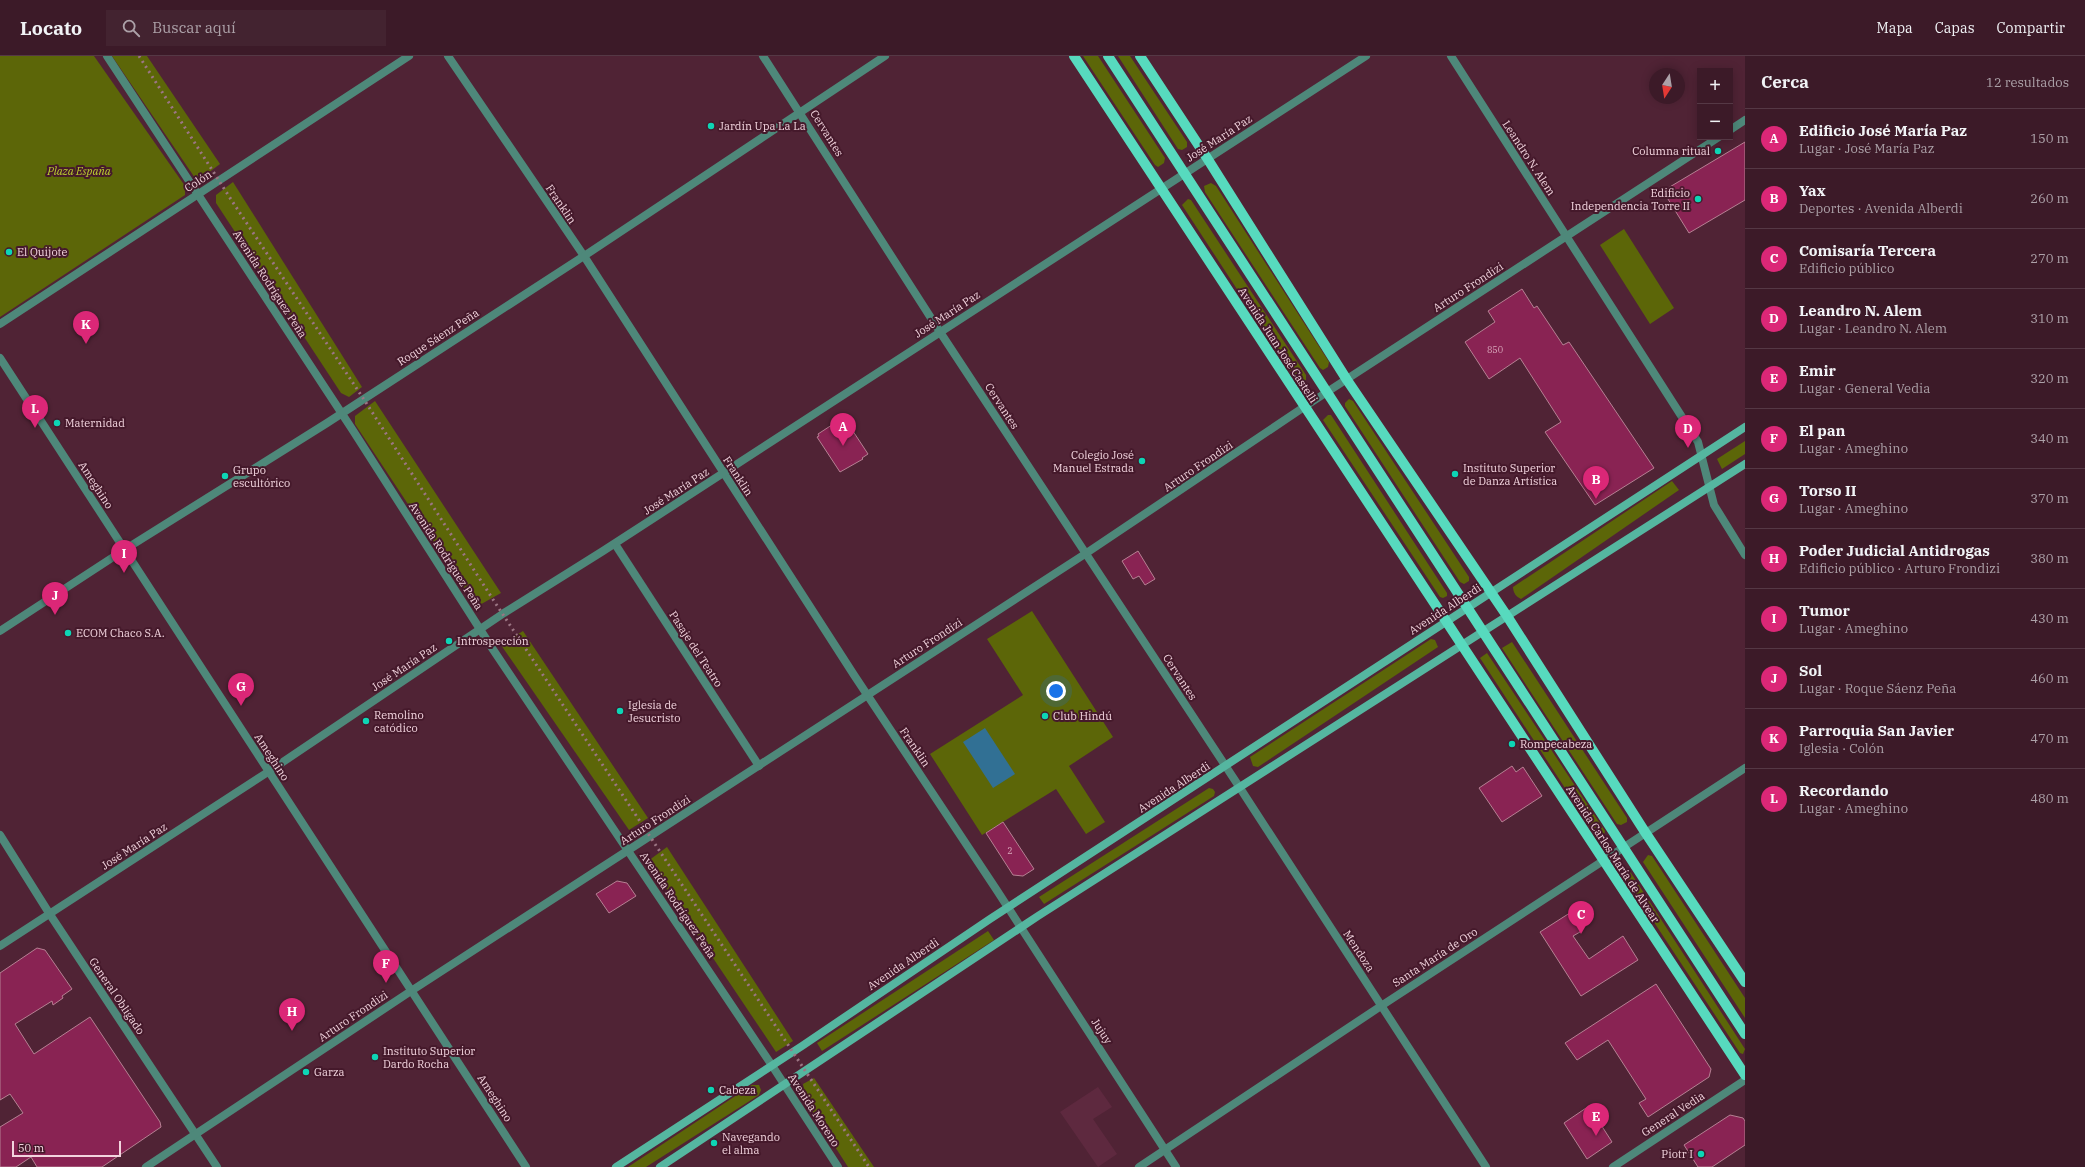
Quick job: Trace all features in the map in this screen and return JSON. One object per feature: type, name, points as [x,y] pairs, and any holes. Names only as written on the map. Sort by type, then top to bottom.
[{"type":"main road","name":"Avenida Juan José Castelli","points":[[1074,56],[1304,407],[1463,645]]},
{"type":"main road","name":"Avenida Juan José Castelli","points":[[1108,56],[1467,608]]},
{"type":"main road","points":[[1140,56],[1208,158],[1348,380],[1490,593],[1507,616],[1645,832],[1745,982]]},
{"type":"main road","name":"Avenida Alberdi","points":[[616,1167],[1446,621],[1745,427]]},
{"type":"main road","points":[[660,1167],[1021,927],[1745,464]]},
{"type":"main road","name":"Avenida Carlos María de Alvear","points":[[1467,608],[1745,1034]]},
{"type":"main road","name":"Avenida Carlos María de Alvear","points":[[1463,645],[1745,1075]]},
{"type":"street","name":"Avenida Rodríguez Peña","points":[[107,56],[342,413],[480,629],[772,1064]]},
{"type":"street","name":"Colón","points":[[0,324],[409,56]]},
{"type":"street","name":"Franklin","points":[[448,56],[584,256],[867,694],[1009,908]]},
{"type":"street","name":"Cervantes","points":[[763,56],[800,111],[940,332],[1226,766]]},
{"type":"street","name":"Roque Sáenz Peña","points":[[0,631],[124,550],[342,413],[584,256],[800,111],[885,56]]},
{"type":"street","name":"José María Paz","points":[[0,946],[268,772],[480,629],[615,544],[1366,56]]},
{"type":"street","name":"Leandro N. Alem","points":[[1451,56],[1698,442],[1714,505],[1745,555]]},
{"type":"street","points":[[1733,128],[1745,120]]},
{"type":"street","name":"Arturo Frondizi","points":[[146,1167],[411,991],[1085,554],[1304,407],[1348,380],[1714,140]]},
{"type":"street","name":"Ameghino","points":[[0,358],[411,991],[424,1007],[526,1167]]},
{"type":"street","name":"Pasaje del Teatro","points":[[615,544],[759,766]]},
{"type":"street","name":"Mendoza","points":[[1226,766],[1486,1167]]},
{"type":"street","name":"Santa María de Oro","points":[[1139,1167],[1645,832],[1745,768]]},
{"type":"street","name":"General Obligado","points":[[0,835],[49,913],[217,1167]]},
{"type":"street","name":"Jujuy","points":[[1009,908],[1176,1167]]},
{"type":"street","name":"Avenida Moreno","points":[[772,1064],[838,1167]]},
{"type":"street","name":"General Vedia","points":[[1613,1167],[1745,1080]]},
{"type":"shaded area","points":[[1098,1087],[1112,1107],[1093,1119],[1117,1154],[1098,1167],[1060,1112]]},
{"type":"green space","name":"Plaza España","points":[[0,56],[94,56],[185,186],[185,195],[0,317]]},
{"type":"green space","points":[[112,56],[147,56],[220,164],[200,179],[195,178]]},
{"type":"green space","points":[[1083,56],[1098,56],[1165,158],[1164,163],[1158,167],[1155,165]]},
{"type":"green space","points":[[1118,56],[1130,56],[1187,142],[1187,147],[1182,150],[1178,149]]},
{"type":"green space","points":[[233,182],[362,387],[349,397],[341,393],[216,203],[216,195]]},
{"type":"green space","points":[[1211,183],[1216,186],[1329,362],[1328,367],[1323,370],[1320,368],[1205,192],[1204,186]]},
{"type":"green space","points":[[1188,199],[1191,200],[1306,375],[1306,380],[1301,383],[1297,381],[1182,205]]},
{"type":"green space","points":[[1624,229],[1674,308],[1650,324],[1600,245]]},
{"type":"green space","points":[[1349,399],[1353,401],[1469,577],[1469,581],[1464,584],[1460,582],[1345,406],[1345,403]]},
{"type":"green space","points":[[375,401],[501,593],[476,607],[355,424],[355,416]]},
{"type":"green space","points":[[1328,415],[1331,415],[1447,593],[1447,596],[1443,598],[1440,597],[1323,420]]},
{"type":"green space","points":[[1745,441],[1745,454],[1722,469],[1717,459]]},
{"type":"green space","points":[[1672,481],[1679,490],[1521,599],[1515,594],[1513,587]]},
{"type":"green space","name":"Club Hindú","points":[[1032,611],[1113,737],[1069,766],[1105,822],[1086,834],[1056,789],[982,835],[930,754],[1023,695],[987,639]]},
{"type":"green space","points":[[523,631],[648,818],[629,830],[501,645]]},
{"type":"green space","points":[[1431,639],[1435,640],[1438,647],[1258,767],[1253,766],[1250,757]]},
{"type":"green space","points":[[1512,642],[1627,818],[1627,822],[1621,825],[1617,824],[1502,648]]},
{"type":"green space","points":[[1487,653],[1605,831],[1604,835],[1597,837],[1480,658]]},
{"type":"green space","points":[[1209,788],[1213,789],[1215,792],[1214,796],[1044,904],[1039,897]]},
{"type":"green space","points":[[667,847],[793,1041],[776,1052],[648,861]]},
{"type":"green space","points":[[1648,855],[1652,856],[1745,998],[1745,1018],[1643,862]]},
{"type":"green space","points":[[1626,870],[1629,870],[1745,1049],[1743,1054],[1740,1053],[1623,875]]},
{"type":"green space","points":[[988,931],[994,940],[822,1051],[817,1043]]},
{"type":"green space","points":[[814,1078],[874,1167],[848,1167],[805,1100],[803,1084]]},
{"type":"green space","points":[[752,1085],[759,1085],[761,1090],[759,1095],[646,1167],[628,1167]]},
{"type":"water","points":[[985,728],[1015,774],[993,788],[963,742]]},
{"type":"building","name":"Edificio Independencia Torre II","points":[[1745,142],[1745,200],[1689,233],[1663,191]]},
{"type":"building","points":[[1522,289],[1534,308],[1537,306],[1563,345],[1569,342],[1654,468],[1595,505],[1545,432],[1561,422],[1520,358],[1489,379],[1465,342],[1495,322],[1488,311]]},
{"type":"building","points":[[841,419],[842,421],[845,419],[868,454],[862,458],[863,459],[840,472],[817,437],[819,436],[818,434]]},
{"type":"building","points":[[1138,551],[1155,579],[1145,585],[1139,576],[1133,579],[1122,561]]},
{"type":"building","points":[[1512,766],[1516,772],[1523,767],[1542,796],[1502,822],[1479,788]]},
{"type":"building","points":[[1003,822],[1034,869],[1023,876],[1013,875],[986,833]]},
{"type":"building","points":[[617,881],[627,883],[636,896],[609,913],[596,894]]},
{"type":"building","points":[[1576,909],[1583,919],[1580,932],[1573,936],[1589,959],[1623,936],[1638,960],[1581,996],[1540,932]]},
{"type":"building","points":[[37,948],[45,950],[72,989],[53,1005],[52,1001],[15,1024],[34,1054],[90,1017],[160,1122],[161,1127],[102,1167],[37,1167],[31,1157],[16,1167],[0,1167],[0,1127],[23,1113],[10,1094],[0,1100],[0,973]]},
{"type":"building","points":[[1656,984],[1711,1069],[1709,1077],[1648,1117],[1639,1103],[1646,1099],[1608,1040],[1577,1060],[1565,1043]]},
{"type":"building","points":[[1589,1106],[1612,1142],[1587,1159],[1564,1123]]},
{"type":"building","points":[[1730,1115],[1743,1118],[1745,1121],[1745,1145],[1712,1167],[1698,1167],[1684,1145]]},
{"type":"railway","points":[[139,56],[232,201],[363,398],[494,601],[869,1167]]},
{"type":"place","name":"Jardín Upa La La","points":[[711,126]]},
{"type":"place","name":"Columna ritual","points":[[1718,151]]},
{"type":"place","name":"Edificio Independencia Torre II","points":[[1698,199]]},
{"type":"place","name":"El Quijote","points":[[9,252]]},
{"type":"place","name":"Parroquia San Javier","points":[[86,344]]},
{"type":"place","name":"Maternidad","points":[[57,423]]},
{"type":"place","name":"Recordando","points":[[35,428]]},
{"type":"place","name":"Edificio José María Paz","points":[[843,446]]},
{"type":"place","name":"Leandro N. Alem","points":[[1688,448]]},
{"type":"place","name":"Colegio José Manuel Estrada","points":[[1142,461]]},
{"type":"place","name":"Instituto Superior de Danza Artística","points":[[1455,474]]},
{"type":"place","name":"Grupo escultórico","points":[[225,476]]},
{"type":"place","name":"Yax","points":[[1596,499]]},
{"type":"place","name":"Tumor","points":[[124,573]]},
{"type":"place","name":"Sol","points":[[55,615]]},
{"type":"place","name":"ECOM Chaco S.A.","points":[[68,633]]},
{"type":"place","name":"Introspección","points":[[449,641]]},
{"type":"place","name":"Torso II","points":[[241,706]]},
{"type":"place","name":"Iglesia de Jesucristo","points":[[620,711]]},
{"type":"place","name":"Club Hindú","points":[[1045,716]]},
{"type":"place","name":"Remolino catódico","points":[[366,721]]},
{"type":"place","name":"Rompecabeza","points":[[1512,744]]},
{"type":"place","name":"Comisaría Tercera","points":[[1581,934]]},
{"type":"place","name":"El pan","points":[[386,983]]},
{"type":"place","name":"Poder Judicial Antidrogas","points":[[292,1031]]},
{"type":"place","name":"Instituto Superior Dardo Rocha","points":[[375,1057]]},
{"type":"place","name":"Garza","points":[[306,1072]]},
{"type":"place","name":"Cabeza","points":[[711,1090]]},
{"type":"place","name":"Emir","points":[[1596,1136]]},
{"type":"place","name":"Navegando el alma","points":[[714,1143]]},
{"type":"place","name":"Piotr I","points":[[1701,1154]]}]
